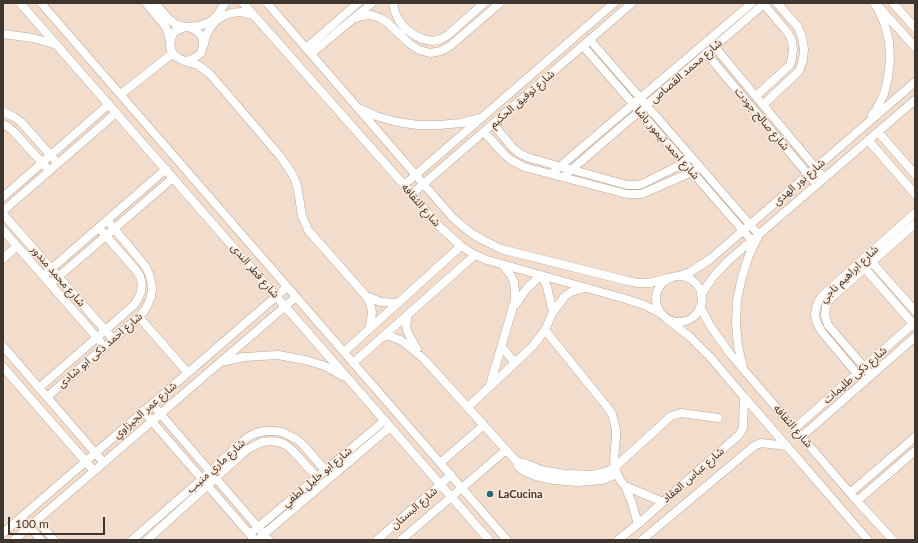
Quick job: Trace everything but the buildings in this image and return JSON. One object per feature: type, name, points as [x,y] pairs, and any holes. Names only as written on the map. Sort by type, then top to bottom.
[{"type":"street","name":"شارع قطر الندى","points":[[20,3],[489,540]]},
{"type":"street","name":"شارع قطر الندى","points":[[42,3],[507,540]]},
{"type":"street","points":[[146,3],[166,27],[170,40],[170,47],[177,58],[198,65],[210,74],[280,156],[295,180],[299,194],[300,209],[308,230],[366,296],[372,312],[369,329]]},
{"type":"street","points":[[155,3],[168,18],[176,24],[194,29],[199,33],[202,38],[204,61],[210,74]]},
{"type":"street","points":[[170,40],[175,32],[180,29],[199,26],[210,22],[218,14],[225,3]]},
{"type":"street","name":"شارع الثقافه","points":[[243,3],[429,215],[461,246],[486,260],[635,302],[664,316],[687,334],[705,352],[868,540]]},
{"type":"street","name":"شارع الثقافه","points":[[267,3],[462,227],[501,249],[628,281],[638,283],[668,278]]},
{"type":"street","points":[[309,51],[358,3]]},
{"type":"street","points":[[309,51],[353,19],[372,3]]},
{"type":"street","points":[[393,3],[399,21],[406,29],[414,35],[433,42],[448,35],[484,3]]},
{"type":"street","points":[[353,19],[371,15],[380,18],[388,23],[410,44],[419,50],[430,53],[441,51],[450,46],[500,3]]},
{"type":"street","name":"شارع توفيق الحكيم","points":[[404,185],[614,3]]},
{"type":"street","name":"شارع توفيق الحكيم","points":[[412,194],[590,40],[623,6],[632,3]]},
{"type":"street","name":"شارع محمد القصاص","points":[[550,174],[752,3]]},
{"type":"street","points":[[756,96],[790,64],[793,49],[792,41],[788,33],[764,3]]},
{"type":"street","name":"شارع محمد القصاص","points":[[562,177],[764,3]]},
{"type":"street","points":[[759,116],[765,107],[799,71],[803,60],[804,49],[802,37],[798,27],[777,3]]},
{"type":"street","points":[[875,3],[915,47]]},
{"type":"street","points":[[866,124],[876,110],[884,94],[890,60],[889,42],[885,25],[875,3]]},
{"type":"street","points":[[894,3],[915,28]]},
{"type":"street","points":[[184,61],[196,58],[201,53],[210,28],[223,16],[236,12],[245,12],[254,15]]},
{"type":"street","points":[[3,34],[33,38],[57,45]]},
{"type":"street","name":"شارع احمد تيمور باشا","points":[[590,40],[759,235]]},
{"type":"street","name":"شارع احمد تيمور باشا","points":[[583,46],[752,241]]},
{"type":"street","name":"شارع صالح جودت","points":[[714,46],[824,178]]},
{"type":"street","points":[[121,94],[173,53]]},
{"type":"street","name":"شارع صالح جودت","points":[[706,53],[817,184]]},
{"type":"street","points":[[792,58],[803,60]]},
{"type":"street","name":"شارع نور الهدى","points":[[680,276],[690,272],[709,260],[915,82]]},
{"type":"street","name":"شارع نور الهدى","points":[[702,296],[712,277],[720,269],[915,100]]},
{"type":"street","points":[[3,197],[109,104]]},
{"type":"street","points":[[357,107],[376,116],[397,122],[418,125],[461,123],[482,118]]},
{"type":"street","points":[[3,112],[22,122],[58,164]]},
{"type":"street","points":[[3,213],[116,113]]},
{"type":"street","points":[[3,124],[14,132],[50,171]]},
{"type":"street","points":[[493,124],[512,147],[519,153],[533,159],[628,185],[642,184],[684,163],[691,156]]},
{"type":"street","points":[[484,132],[505,156],[524,167],[618,192],[641,194],[692,172],[700,166]]},
{"type":"street","points":[[878,132],[915,174]]},
{"type":"street","points":[[868,140],[915,194]]},
{"type":"street","points":[[43,276],[166,170]]},
{"type":"street","points":[[50,284],[173,178]]},
{"type":"street","name":"شارع محمد مندور","points":[[3,213],[112,339]]},
{"type":"street","name":"شارع ابراهيم ناجي","points":[[869,259],[915,213]]},
{"type":"street","name":"شارع احمد ذكى ابو شادى","points":[[47,397],[139,316],[144,311],[151,297],[151,281],[146,267],[107,220]]},
{"type":"street","name":"شارع ابراهيم ناجي","points":[[864,382],[822,332],[817,324],[815,314],[816,308],[822,296],[915,224]]},
{"type":"street","name":"شارع احمد ذكى ابو شادى","points":[[39,388],[133,306],[141,292],[142,284],[140,276],[99,228]]},
{"type":"street","name":"شارع محمد مندور","points":[[3,230],[105,346]]},
{"type":"street","points":[[743,368],[738,346],[736,323],[737,300],[749,255],[759,235]]},
{"type":"street","points":[[3,259],[17,246]]},
{"type":"street","points":[[344,352],[461,246]]},
{"type":"street","points":[[353,363],[476,255]]},
{"type":"street","points":[[869,259],[915,311]]},
{"type":"street","points":[[490,386],[513,310],[515,295],[515,286],[512,278],[503,265]]},
{"type":"street","points":[[862,265],[914,324]]},
{"type":"street","name":"شارع ابراهيم ناجي","points":[[862,265],[830,299],[826,306],[825,315],[828,325],[871,375]]},
{"type":"street","points":[[513,310],[524,291],[541,275],[546,287],[552,312]]},
{"type":"street","points":[[680,276],[686,277],[697,284],[702,296],[702,301],[697,313],[692,318],[686,321],[673,322],[664,316],[657,307],[656,293],[659,287],[668,278],[680,276]]},
{"type":"street","name":"شارع عمر الجيزاوي","points":[[3,533],[287,287]]},
{"type":"street","points":[[468,407],[533,346],[545,330],[552,312],[565,296],[571,292],[586,288]]},
{"type":"street","points":[[366,296],[381,302],[398,303]]},
{"type":"street","name":"شارع عمر الجيزاوي","points":[[14,540],[296,297]]},
{"type":"street","name":"شارع الثقافه","points":[[700,307],[717,337],[731,356],[857,501],[893,540]]},
{"type":"street","points":[[408,314],[406,325],[407,330],[411,340],[423,358]]},
{"type":"street","points":[[815,314],[825,315]]},
{"type":"street","points":[[139,316],[188,373]]},
{"type":"street","name":"شارع ذكى طليمات","points":[[794,429],[914,324]]},
{"type":"street","points":[[545,330],[612,414],[616,437],[614,459],[616,470],[632,503],[638,524]]},
{"type":"street","points":[[383,337],[390,336],[402,341],[423,358],[484,425],[521,469],[553,480],[578,482],[602,480],[612,476],[616,470],[670,416],[686,413],[718,418]]},
{"type":"street","name":"شارع ذكى طليمات","points":[[801,437],[915,337]]},
{"type":"street","points":[[3,346],[104,463]]},
{"type":"street","points":[[502,347],[515,363]]},
{"type":"street","points":[[221,362],[244,357],[278,355],[305,360],[325,366],[348,379]]},
{"type":"street","points":[[3,367],[94,471]]},
{"type":"street","name":"شارع عباس العقاد","points":[[618,540],[739,435],[743,428],[744,397]]},
{"type":"street","points":[[152,404],[267,537]]},
{"type":"street","points":[[144,411],[254,538]]},
{"type":"street","name":"شارع ابو خليل لطفي","points":[[385,420],[258,527],[254,538],[267,537],[390,427]]},
{"type":"street","points":[[440,463],[484,425]]},
{"type":"street","name":"شارع ماري منيب","points":[[138,538],[146,528],[248,437],[260,432],[282,432],[298,440],[325,470]]},
{"type":"street","points":[[850,493],[914,441]]},
{"type":"street","name":"شارع ماري منيب","points":[[152,538],[248,449],[262,442],[279,442],[286,445],[317,477]]},
{"type":"street","name":"شارع عباس العقاد","points":[[642,540],[754,446],[761,443],[787,446]]},
{"type":"street","name":"شارع البستان","points":[[401,540],[506,450]]},
{"type":"street","points":[[857,501],[915,451]]},
{"type":"street","name":"شارع البستان","points":[[376,540],[451,475]]},
{"type":"street","points":[[625,486],[662,502]]},
{"type":"street","points":[[37,520],[54,540]]},
{"type":"street","points":[[30,527],[41,540]]},
{"type":"street","points":[[146,528],[152,538]]},
{"type":"place","name":"LaCucina","points":[[490,494]]}]
